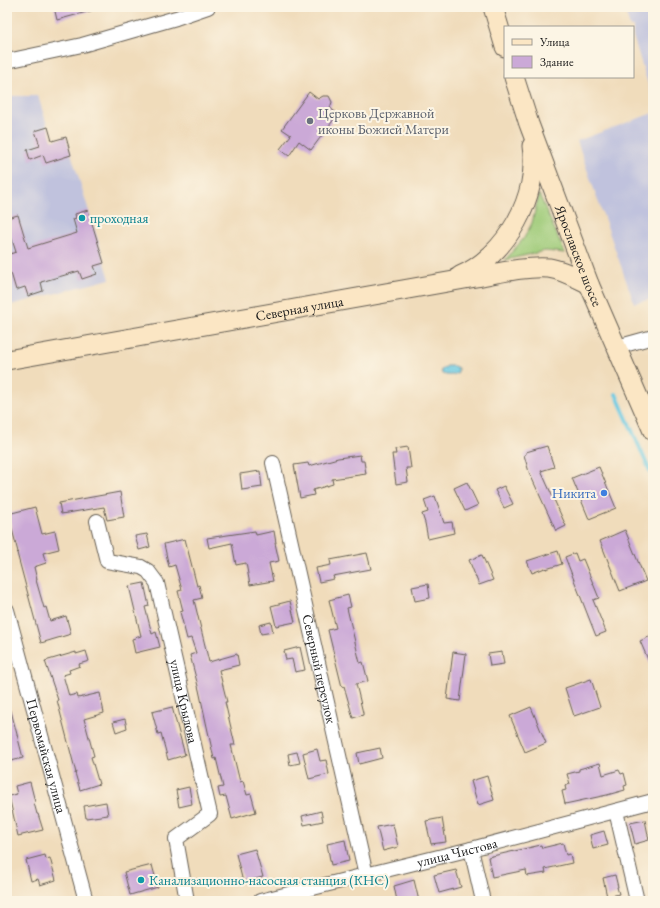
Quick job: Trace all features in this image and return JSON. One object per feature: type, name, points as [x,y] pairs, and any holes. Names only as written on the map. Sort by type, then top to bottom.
[{"type":"main road","points":[[493,7],[504,44]]},
{"type":"main road","name":"Ярославское шоссе","points":[[514,78],[529,124],[589,284],[653,431]]},
{"type":"main road","points":[[444,283],[470,272],[489,258],[508,236],[522,211],[531,181],[533,154],[529,124]]},
{"type":"main road","name":"Северная улица","points":[[7,360],[524,270],[550,268],[589,284]]},
{"type":"street","points":[[7,61],[82,45],[174,12],[208,7]]},
{"type":"street","points":[[617,347],[653,338]]},
{"type":"street","name":"Северный переулок","points":[[273,463],[366,875]]},
{"type":"street","name":"улица Крылова","points":[[97,521],[107,561],[141,567],[148,571],[156,583],[210,814],[176,839],[187,901]]},
{"type":"street","name":"Первомайская улица","points":[[7,610],[86,901]]},
{"type":"street","name":"улица Чистова","points":[[260,901],[285,898],[366,875],[653,801]]},
{"type":"street","points":[[616,811],[637,901]]},
{"type":"street","points":[[471,849],[483,901]]},
{"type":"shaded area","points":[[624,7],[653,7],[653,100],[634,39],[634,26],[630,26]]},
{"type":"shaded area","points":[[7,96],[38,96],[52,141],[66,137],[110,279],[7,306]]},
{"type":"shaded area","points":[[653,113],[653,299],[634,303],[577,141]]},
{"type":"green space","points":[[539,194],[565,253],[545,251],[505,260],[524,238],[532,223]]},
{"type":"water","points":[[447,366],[454,366],[458,368],[458,372],[451,375],[442,374],[441,370]]},
{"type":"building","points":[[54,7],[94,7],[94,10],[57,20]]},
{"type":"building","name":"Церковь Державной иконы Божией Матери","points":[[309,92],[318,99],[323,96],[329,96],[332,102],[330,108],[338,114],[311,150],[299,141],[289,156],[280,149],[291,135],[282,129]]},
{"type":"building","points":[[48,127],[52,141],[66,137],[71,155],[46,163],[43,155],[30,160],[27,150],[40,146],[35,131]]},
{"type":"building","points":[[88,210],[104,263],[94,266],[97,274],[82,279],[79,271],[41,282],[43,291],[28,296],[25,287],[16,290],[11,273],[7,274],[7,255],[16,252],[7,224],[7,218],[18,215],[28,248],[77,233],[73,219],[76,218],[75,214]]},
{"type":"building","points":[[547,446],[554,467],[541,471],[566,526],[556,531],[529,472],[524,455],[526,452]]},
{"type":"building","points":[[408,447],[411,468],[406,468],[408,482],[396,484],[392,454],[396,454],[395,449]]},
{"type":"building","points":[[360,455],[361,461],[364,461],[366,474],[332,479],[333,484],[313,490],[314,495],[300,498],[294,465],[308,463],[309,466],[338,458]]},
{"type":"building","points":[[599,467],[616,508],[589,519],[572,478]]},
{"type":"building","points":[[260,471],[262,487],[242,490],[240,474]]},
{"type":"building","points":[[467,482],[478,505],[465,511],[454,488]]},
{"type":"building","points":[[504,486],[513,504],[504,508],[495,490]]},
{"type":"building","points":[[120,492],[124,517],[107,520],[104,507],[61,514],[59,503]]},
{"type":"building","points":[[435,496],[444,523],[452,522],[454,533],[428,539],[422,514],[428,512],[424,500]]},
{"type":"building","points":[[35,507],[42,534],[55,531],[59,549],[43,553],[46,563],[34,567],[36,580],[44,608],[46,607],[50,621],[66,616],[71,634],[41,643],[8,514]]},
{"type":"building","points":[[625,530],[646,581],[620,591],[600,541]]},
{"type":"building","points":[[255,531],[256,535],[274,531],[279,561],[269,563],[273,581],[250,585],[246,563],[236,565],[232,543],[209,548],[207,538]]},
{"type":"building","points":[[147,534],[150,547],[139,550],[135,536]]},
{"type":"building","points":[[185,539],[197,586],[199,585],[202,598],[194,600],[209,662],[237,654],[239,665],[219,670],[235,745],[231,745],[240,782],[243,781],[247,795],[251,794],[256,812],[232,819],[226,796],[220,797],[218,788],[223,787],[216,758],[214,759],[190,655],[196,653],[191,638],[187,639],[180,612],[183,611],[178,591],[182,590],[175,565],[169,567],[164,544]]},
{"type":"building","points":[[558,551],[562,564],[532,573],[527,561]]},
{"type":"building","points":[[367,553],[371,569],[333,576],[334,579],[319,582],[316,568],[331,565],[330,560]]},
{"type":"building","points":[[575,553],[578,561],[583,559],[599,598],[593,600],[606,632],[596,636],[565,557]]},
{"type":"building","points":[[482,555],[493,580],[479,585],[469,560]]},
{"type":"building","points":[[144,583],[149,606],[145,607],[152,634],[156,632],[160,647],[135,653],[132,639],[141,636],[129,586]]},
{"type":"building","points":[[428,584],[430,598],[415,601],[412,587]]},
{"type":"building","points":[[348,595],[351,607],[347,608],[360,663],[363,662],[368,681],[356,684],[363,715],[353,718],[344,686],[342,687],[328,630],[336,628],[329,600]]},
{"type":"building","points":[[290,601],[295,622],[276,626],[271,606]]},
{"type":"building","points":[[271,622],[273,632],[261,634],[259,625]]},
{"type":"building","points":[[653,635],[653,671],[640,641]]},
{"type":"building","points":[[300,647],[305,670],[295,672],[292,659],[286,660],[284,651]]},
{"type":"building","points":[[86,651],[89,661],[79,664],[80,666],[69,670],[70,673],[63,675],[69,696],[77,694],[78,698],[100,693],[104,713],[84,719],[94,756],[91,757],[99,784],[80,790],[58,700],[45,661],[76,652],[76,654]]},
{"type":"building","points":[[453,652],[466,654],[460,701],[447,699]]},
{"type":"building","points":[[502,652],[504,664],[490,666],[488,654]]},
{"type":"building","points":[[591,679],[600,707],[574,716],[565,688]]},
{"type":"building","points":[[172,707],[185,755],[168,760],[161,733],[158,734],[152,712]]},
{"type":"building","points":[[531,707],[546,743],[525,752],[510,716]]},
{"type":"building","points":[[7,711],[11,711],[23,758],[7,762]]},
{"type":"building","points":[[125,719],[127,728],[116,732],[113,722]]},
{"type":"building","points":[[380,748],[382,758],[359,764],[357,753]]},
{"type":"building","points":[[317,749],[320,761],[326,760],[329,774],[309,779],[303,753]]},
{"type":"building","points":[[297,752],[300,763],[290,765],[288,754]]},
{"type":"building","points":[[600,763],[603,775],[619,770],[621,774],[624,773],[627,785],[624,786],[625,790],[565,804],[562,791],[566,790],[565,786],[570,784],[567,774]]},
{"type":"building","points":[[487,776],[494,800],[478,805],[471,781]]},
{"type":"building","points":[[30,782],[34,803],[43,830],[18,836],[9,796],[17,794],[15,786]]},
{"type":"building","points":[[189,787],[192,804],[179,807],[176,790]]},
{"type":"building","points":[[106,802],[108,815],[86,818],[84,806]]},
{"type":"building","points":[[321,811],[323,821],[304,825],[302,816]]},
{"type":"building","points":[[442,818],[446,842],[431,844],[426,821]]},
{"type":"building","points":[[645,820],[649,840],[635,844],[630,823]]},
{"type":"building","points":[[393,824],[398,847],[383,851],[377,827]]},
{"type":"building","points":[[604,831],[608,845],[593,849],[590,835]]},
{"type":"building","points":[[345,840],[349,861],[331,865],[327,844]]},
{"type":"building","points":[[563,843],[566,855],[570,854],[572,863],[545,869],[546,873],[527,876],[526,870],[492,877],[488,857],[541,845],[542,848]]},
{"type":"building","points":[[255,849],[263,877],[243,882],[236,854]]},
{"type":"building","points":[[45,855],[46,859],[50,858],[56,880],[40,885],[38,879],[31,881],[26,860]]},
{"type":"building","name":"Канализационно-насосная станция (КНС)","points":[[152,865],[158,887],[130,895],[124,872]]},
{"type":"building","points":[[456,870],[461,887],[439,893],[434,875]]},
{"type":"building","points":[[615,875],[619,894],[607,897],[603,878]]},
{"type":"building","points":[[414,880],[419,901],[397,901],[394,886]]},
{"type":"waterway","points":[[616,394],[653,478]]},
{"type":"place","name":"Церковь Державной иконы Божией Матери","points":[[310,121]]},
{"type":"place","name":"проходная","points":[[82,218]]},
{"type":"place","name":"Никита","points":[[604,493]]},
{"type":"place","name":"Канализационно-насосная станция (КНС)","points":[[141,880]]}]
